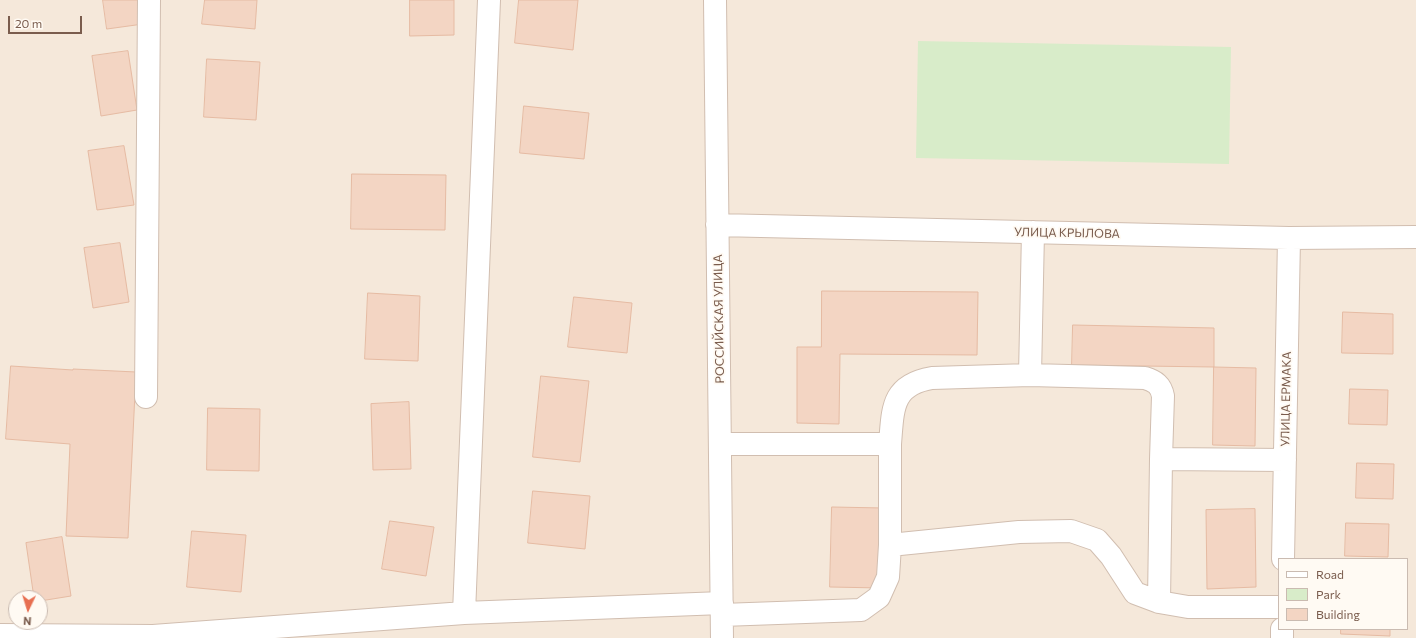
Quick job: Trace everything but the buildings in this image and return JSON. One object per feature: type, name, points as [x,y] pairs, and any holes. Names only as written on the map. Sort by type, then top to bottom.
[{"type":"street","points":[[146,397],[150,0]]},
{"type":"street","points":[[464,613],[489,0]]},
{"type":"street","name":"РОССИЙСКАЯ УЛИЦА","points":[[715,0],[722,638]]},
{"type":"street","name":"УЛИЦА КРЫЛОВА","points":[[718,225],[1289,238],[1416,237]]},
{"type":"street","points":[[1030,375],[1033,232]]},
{"type":"street","name":"УЛИЦА ЕРМАКА","points":[[1283,558],[1289,238]]},
{"type":"street","points":[[0,635],[153,636],[464,613],[722,609],[861,610],[879,597],[888,577],[890,545],[890,444],[892,410],[898,397],[906,387],[919,380],[932,378],[1030,375],[1145,378],[1152,380],[1159,385],[1162,390],[1158,602]]},
{"type":"street","points":[[720,444],[890,444]]},
{"type":"street","points":[[1161,459],[1285,460]]},
{"type":"street","points":[[890,545],[1018,532],[1071,531],[1097,540],[1111,556],[1135,593],[1158,602],[1188,607],[1278,607]]},
{"type":"shaded area","points":[[0,0],[1416,0],[1416,638],[0,638]]},
{"type":"green space","points":[[918,41],[1231,47],[1229,164],[916,158]]}]
